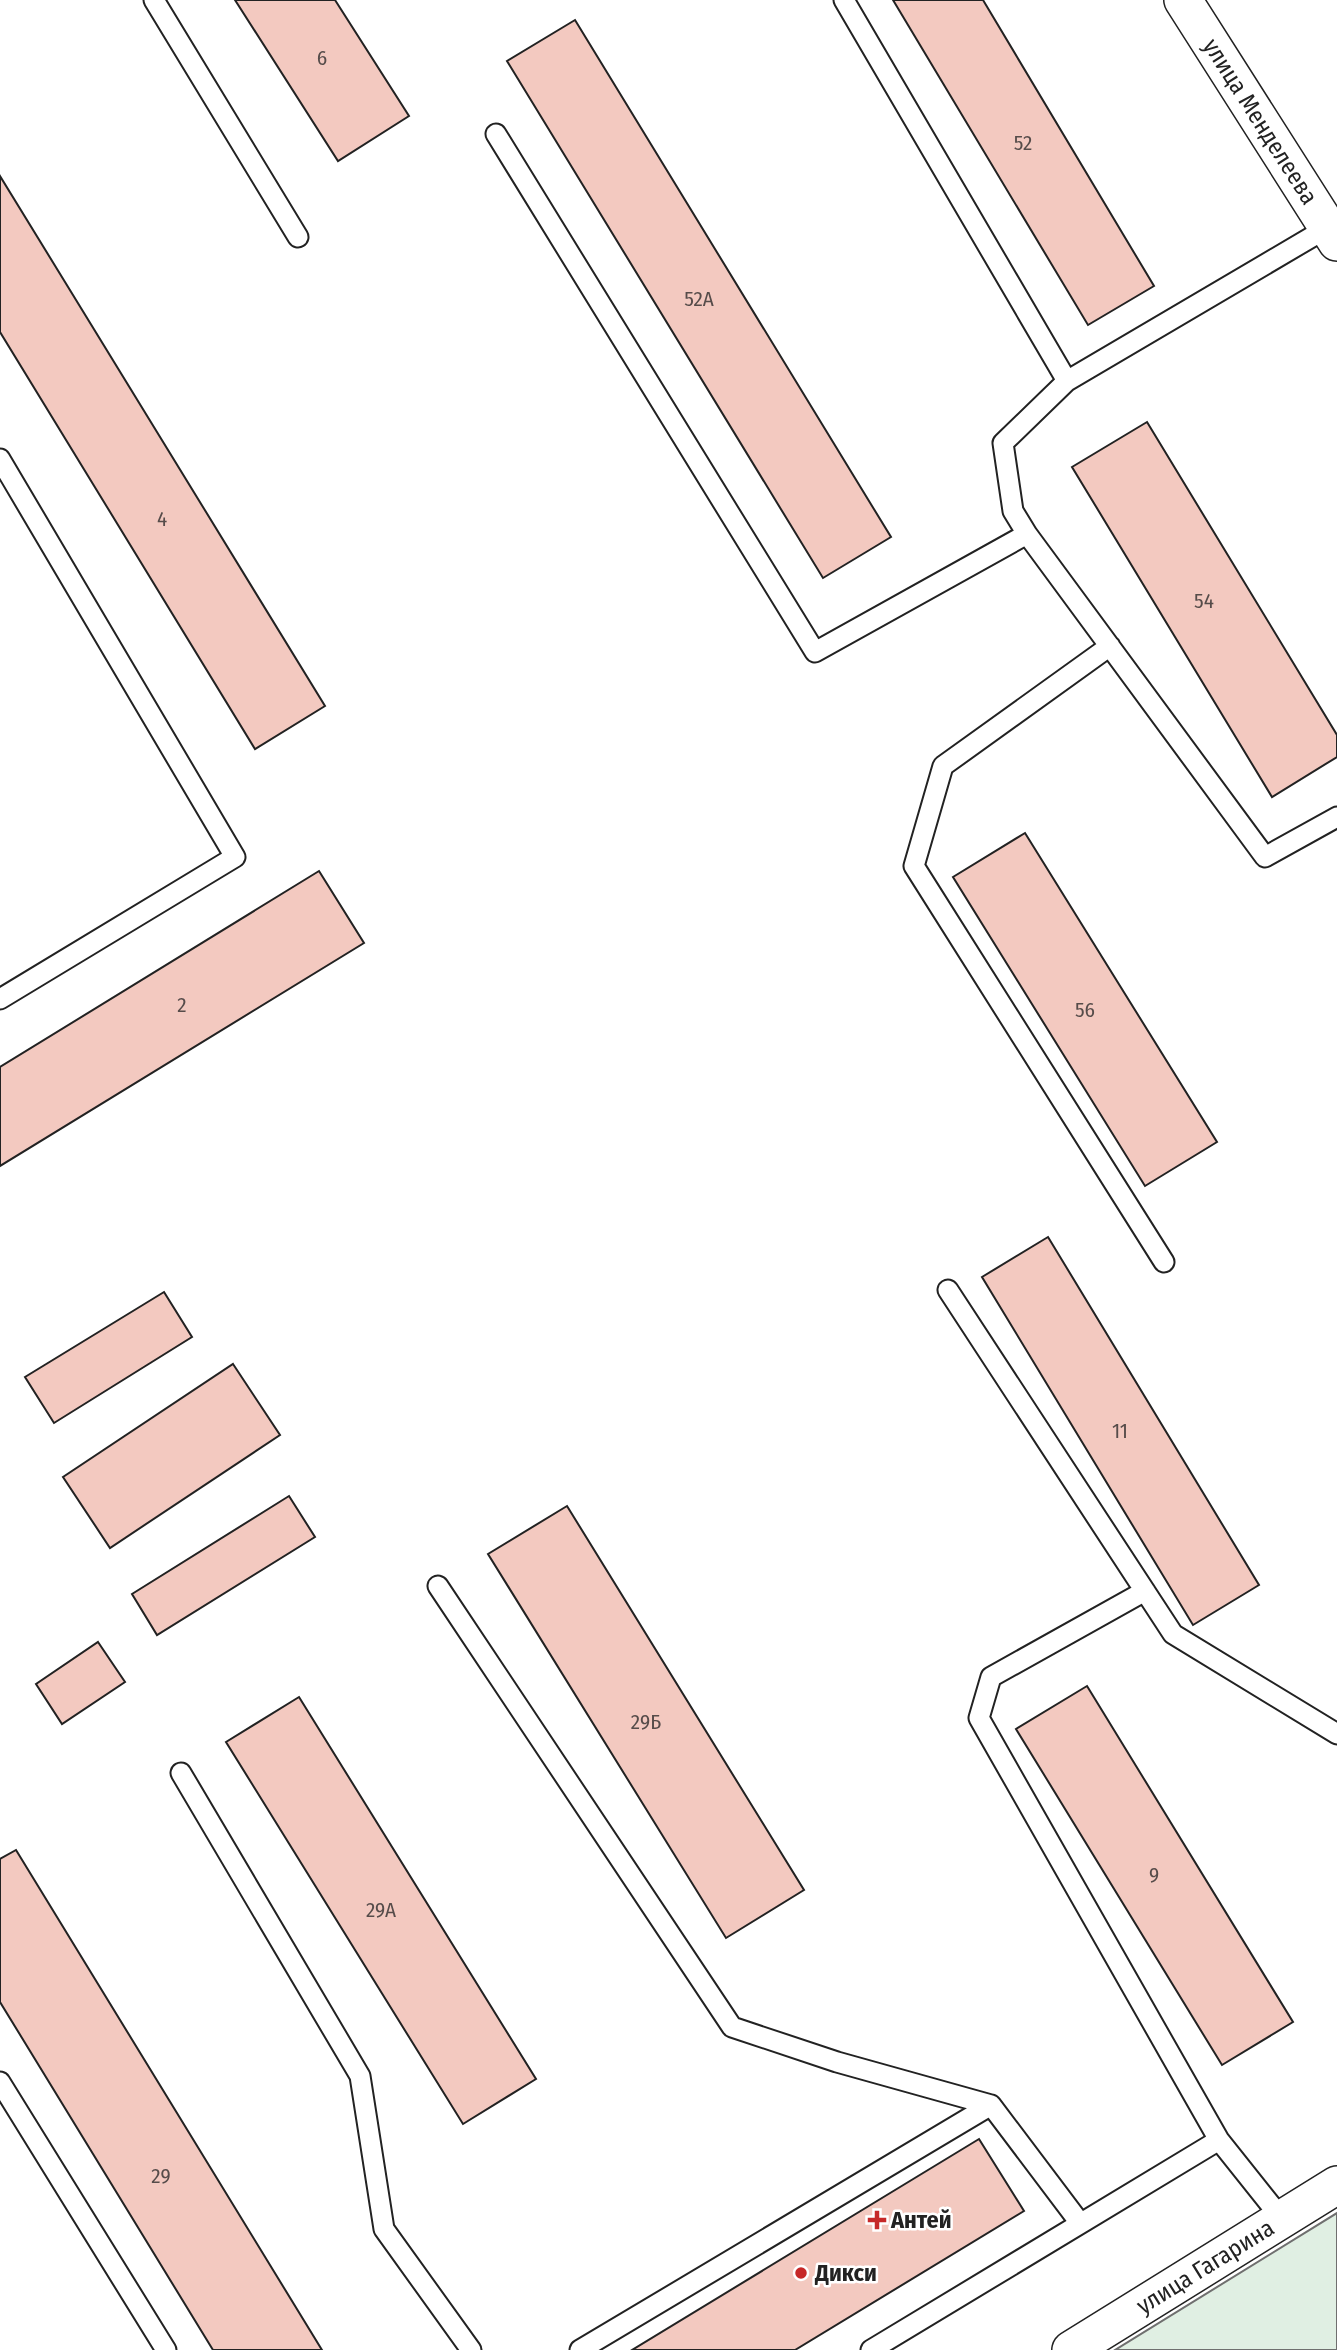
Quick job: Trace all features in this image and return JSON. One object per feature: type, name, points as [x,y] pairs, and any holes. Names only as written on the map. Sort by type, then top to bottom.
[{"type":"street","name":"улица Менделеева","points":[[1183,0],[1332,235]]},
{"type":"street","name":"улица Гагарина","points":[[1071,2350],[1337,2185]]},
{"type":"lane","points":[[154,0],[298,237]]},
{"type":"lane","points":[[844,0],[1068,381]]},
{"type":"lane","points":[[496,134],[815,652],[1027,534]]},
{"type":"lane","points":[[1332,235],[1068,381],[1003,443],[1013,511],[1027,534],[1265,857],[1337,817]]},
{"type":"lane","points":[[0,459],[235,857],[0,999]]},
{"type":"lane","points":[[1110,646],[943,766],[914,866],[1164,1262]]},
{"type":"lane","points":[[948,1290],[1173,1634],[1337,1734]]},
{"type":"lane","points":[[438,1586],[732,2028],[837,2062],[990,2105],[1080,2223]]},
{"type":"lane","points":[[1145,1591],[990,1677],[979,1717],[1219,2140],[1282,2219]]},
{"type":"lane","points":[[181,1773],[360,2076],[384,2229],[471,2350]]},
{"type":"lane","points":[[0,2082],[166,2350]]},
{"type":"lane","points":[[580,2350],[990,2105]]},
{"type":"lane","points":[[871,2350],[1219,2140]]},
{"type":"green space","points":[[1337,2213],[1337,2350],[1115,2350]]},
{"type":"building","points":[[235,0],[335,0],[409,116],[338,161]]},
{"type":"building","points":[[893,0],[983,0],[1154,286],[1088,325]]},
{"type":"building","points":[[575,20],[891,537],[823,578],[507,61]]},
{"type":"building","points":[[0,176],[325,706],[255,749],[0,332]]},
{"type":"building","points":[[1147,422],[1337,735],[1337,757],[1272,797],[1072,467]]},
{"type":"building","points":[[1025,833],[1217,1142],[1145,1186],[953,877]]},
{"type":"building","points":[[319,871],[364,943],[0,1166],[0,1067]]},
{"type":"building","points":[[1048,1237],[1259,1585],[1193,1625],[982,1277]]},
{"type":"building","points":[[164,1292],[192,1337],[54,1423],[25,1377]]},
{"type":"building","points":[[233,1364],[280,1435],[110,1548],[63,1477]]},
{"type":"building","points":[[289,1496],[315,1537],[157,1635],[132,1594]]},
{"type":"building","points":[[567,1506],[804,1890],[726,1938],[488,1554]]},
{"type":"building","points":[[98,1642],[125,1682],[62,1724],[36,1684]]},
{"type":"building","points":[[1087,1686],[1293,2022],[1222,2065],[1016,1729]]},
{"type":"building","points":[[299,1697],[536,2079],[463,2124],[226,1742]]},
{"type":"building","points":[[16,1850],[322,2350],[213,2350],[0,2002],[0,1859]]},
{"type":"building","points":[[979,2139],[1024,2211],[795,2350],[632,2350]]},
{"type":"place","name":"Антей","points":[[877,2220]]},
{"type":"place","name":"Дикси","points":[[801,2273]]}]
